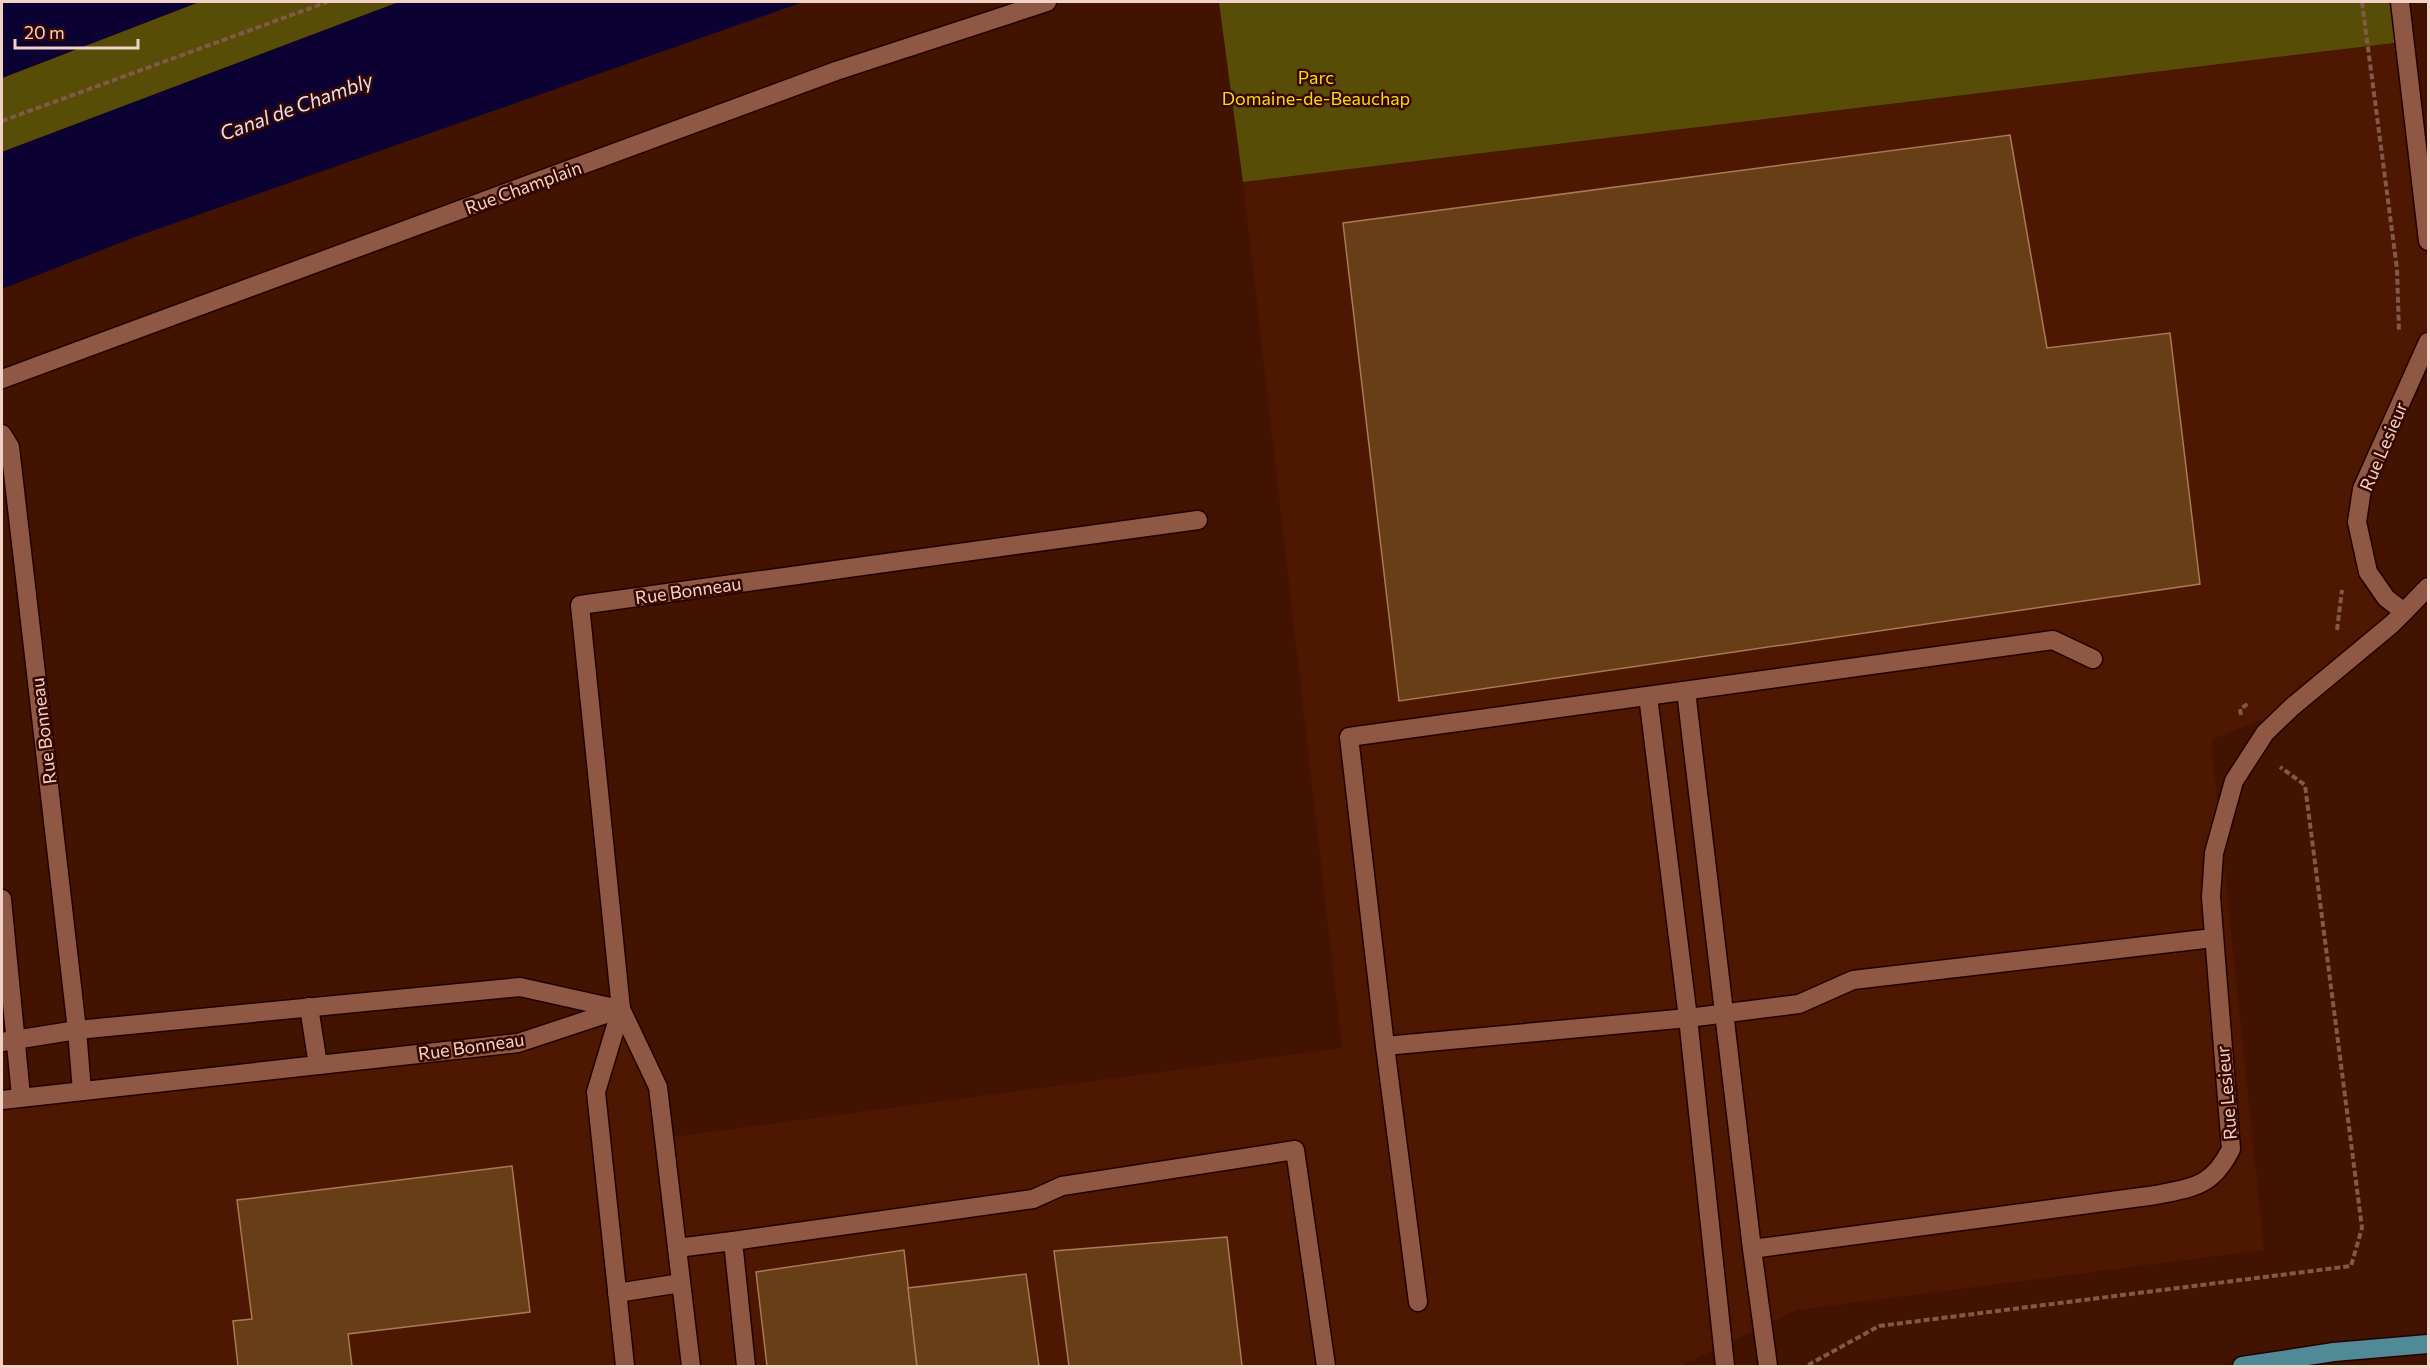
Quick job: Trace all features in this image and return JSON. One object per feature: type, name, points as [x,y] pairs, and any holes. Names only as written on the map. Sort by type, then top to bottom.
[{"type":"main road","points":[[2242,1366],[2334,1352],[2428,1344]]},
{"type":"street","name":"Rue Champlain","points":[[2,379],[836,71],[1047,2]]},
{"type":"street","points":[[2400,2],[2426,190],[2428,241]]},
{"type":"street","name":"Rue Lesieur","points":[[2404,612],[2386,598],[2368,572],[2357,522],[2362,489],[2428,342]]},
{"type":"street","name":"Rue Bonneau","points":[[2,434],[10,447],[77,1030],[82,1091]]},
{"type":"street","name":"Rue Bonneau","points":[[691,1366],[658,1087],[621,1009],[580,605],[1198,520]]},
{"type":"street","name":"Rue Lesieur","points":[[1752,1249],[2156,1195],[2198,1186],[2223,1165],[2231,1149],[2211,897],[2214,853],[2234,781],[2265,733],[2292,707],[2392,624],[2428,587]]},
{"type":"street","points":[[1418,1302],[1349,737],[2053,640],[2093,659]]},
{"type":"street","points":[[1686,691],[1768,1366]]},
{"type":"street","points":[[1648,696],[1688,1018],[1725,1366]]},
{"type":"street","points":[[2,899],[9,1042],[21,1096]]},
{"type":"street","points":[[1385,1046],[1688,1018],[1799,1004],[1853,980],[2213,938]]},
{"type":"street","points":[[9,1042],[77,1030],[520,987],[621,1009]]},
{"type":"street","points":[[309,1007],[318,1065]]},
{"type":"street","name":"Rue Bonneau","points":[[2,1100],[21,1096],[518,1043],[621,1009]]},
{"type":"street","name":"Rue Bonneau","points":[[621,1009],[596,1092],[625,1366]]},
{"type":"street","points":[[677,1248],[1033,1199],[1062,1186],[1295,1150],[1326,1366]]},
{"type":"street","points":[[733,1240],[746,1366]]},
{"type":"street","points":[[617,1293],[681,1283]]},
{"type":"path","points":[[2,121],[327,2]]},
{"type":"path","points":[[2362,2],[2397,269],[2399,337]]},
{"type":"path","points":[[2336,640],[2343,588]]},
{"type":"path","points":[[1809,1366],[1879,1326],[2351,1266],[2362,1228],[2305,785],[2243,740],[2240,709],[2258,698]]},
{"type":"shaded area","points":[[2405,42],[2428,241],[2428,342],[2362,489],[2368,572],[2404,612],[2292,707],[2211,740],[2264,1250],[1797,1310],[1680,1366],[2,1366],[2,1100],[518,1043],[621,1009],[664,1138],[1342,1048],[1243,182]]},
{"type":"green space","points":[[199,2],[399,2],[2,152],[2,78]]},
{"type":"green space","name":"Parc Domaine-de-Beauchap","points":[[1219,2],[2400,2],[2402,21],[2394,43],[1243,182]]},
{"type":"water","points":[[2,2],[199,2],[2,78]]},
{"type":"water","name":"Canal de Chambly","points":[[399,2],[803,2],[135,237],[2,289],[2,152]]},
{"type":"building","points":[[2010,135],[2047,348],[2170,333],[2200,584],[1399,701],[1343,223]]},
{"type":"building","points":[[512,1166],[530,1312],[348,1334],[352,1366],[238,1366],[233,1321],[252,1319],[237,1200]]},
{"type":"building","points":[[1227,1237],[1242,1366],[1069,1366],[1054,1251]]},
{"type":"building","points":[[904,1250],[917,1366],[767,1366],[756,1272]]},
{"type":"building","points":[[1026,1274],[1039,1366],[917,1366],[908,1288]]}]
